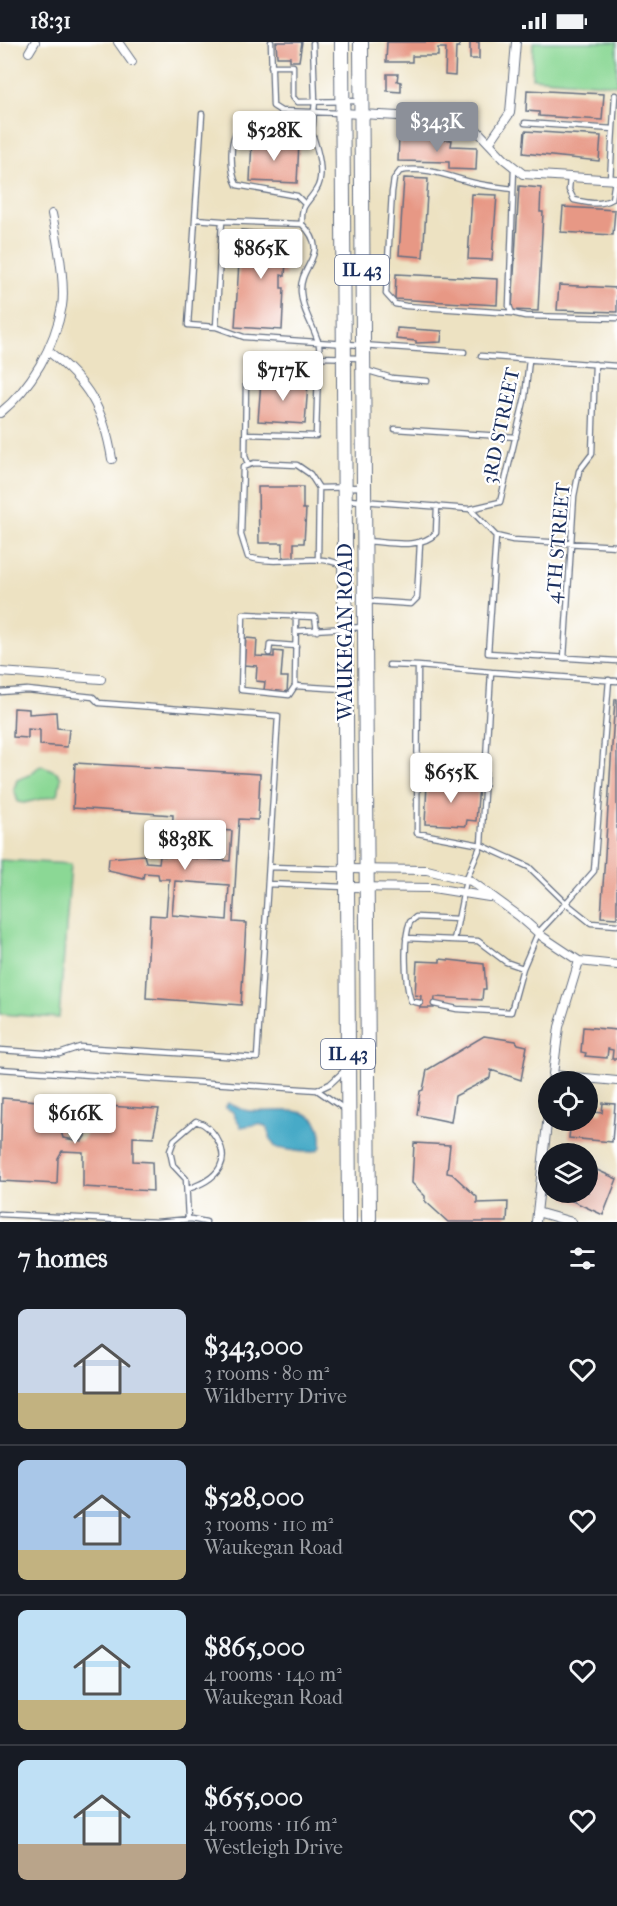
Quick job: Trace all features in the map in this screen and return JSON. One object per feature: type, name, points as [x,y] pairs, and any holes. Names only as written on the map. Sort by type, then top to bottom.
[{"type":"main road","name":"WAUKEGAN ROAD","points":[[342,42],[349,1222]]},
{"type":"main road","name":"WAUKEGAN ROAD","points":[[361,42],[369,1222]]},
{"type":"main road","points":[[345,633],[364,633]]},
{"type":"street","points":[[29,52],[35,42]]},
{"type":"street","points":[[118,42],[132,63]]},
{"type":"street","points":[[490,142],[510,113],[516,42]]},
{"type":"street","points":[[342,107],[362,107],[470,123],[514,168],[523,174],[614,180]]},
{"type":"street","points":[[0,413],[20,394],[48,351],[63,304],[59,254],[52,214]]},
{"type":"street","points":[[48,351],[72,370],[95,399],[109,438],[112,459]]},
{"type":"street","points":[[0,672],[101,679]]},
{"type":"street","points":[[346,869],[427,870],[466,880],[579,961],[617,964]]},
{"type":"street","points":[[347,887],[463,891],[492,897]]},
{"type":"street","points":[[553,1071],[559,1027],[579,961]]},
{"type":"street","points":[[598,1080],[617,1081]]},
{"type":"street","points":[[536,1222],[546,1131]]},
{"type":"street","points":[[537,1212],[572,1222]]},
{"type":"lane","points":[[271,42],[273,106],[281,111],[314,112],[342,107],[362,107]]},
{"type":"lane","points":[[246,434],[316,436],[318,344],[301,293],[301,284],[315,253],[314,242],[302,224],[304,203],[317,190],[319,176],[319,155],[312,133],[315,101],[313,43]]},
{"type":"lane","points":[[271,66],[293,66],[293,97],[297,102],[315,101],[342,107]]},
{"type":"lane","points":[[570,177],[569,189],[574,200],[605,203],[612,198],[615,95]]},
{"type":"lane","points":[[202,114],[188,325],[216,327],[244,337],[318,344],[362,358],[392,378],[427,381]]},
{"type":"lane","points":[[525,123],[613,129]]},
{"type":"lane","points":[[304,203],[297,196],[237,185],[234,179],[233,139],[234,133],[242,126],[292,128],[312,133]]},
{"type":"lane","points":[[512,189],[477,183],[432,171],[413,168],[400,171],[394,178],[392,192],[386,294],[395,304],[406,306],[512,313],[525,316],[617,318]]},
{"type":"lane","points":[[512,313],[509,306],[514,168]]},
{"type":"lane","points":[[195,219],[302,224]]},
{"type":"lane","points":[[216,327],[222,221]]},
{"type":"lane","points":[[319,357],[344,351],[362,358],[464,352]]},
{"type":"lane","points":[[481,356],[617,366]]},
{"type":"lane","name":"3RD STREET","points":[[470,509],[500,502],[516,437],[529,360]]},
{"type":"lane","name":"4TH STREET","points":[[564,658],[574,496],[579,471],[592,454],[595,364]]},
{"type":"lane","points":[[318,369],[260,366],[247,369],[248,464],[241,473],[241,535],[248,557],[260,561],[286,562],[318,559],[345,567]]},
{"type":"lane","points":[[395,429],[516,437]]},
{"type":"lane","points":[[248,464],[297,465],[310,474],[319,488],[318,559]]},
{"type":"lane","points":[[319,488],[470,509],[496,536],[513,540],[617,546]]},
{"type":"lane","points":[[345,493],[364,494]]},
{"type":"lane","points":[[363,541],[420,543],[430,540],[436,533],[437,506]]},
{"type":"lane","points":[[496,536],[488,653],[617,660]]},
{"type":"lane","points":[[364,600],[411,604],[417,598],[420,543]]},
{"type":"lane","points":[[296,617],[295,686],[292,693],[282,695],[243,691],[239,685],[243,614],[315,616],[316,631]]},
{"type":"lane","points":[[296,631],[345,633]]},
{"type":"lane","points":[[269,653],[270,644],[296,646]]},
{"type":"lane","points":[[389,665],[617,681]]},
{"type":"lane","points":[[418,666],[417,834],[481,844],[529,867],[566,903],[591,923],[617,925]]},
{"type":"lane","points":[[454,940],[466,880],[481,844],[491,672]]},
{"type":"lane","points":[[434,1004],[457,1009],[511,1012],[523,969],[538,933],[594,871],[609,680]]},
{"type":"lane","points":[[295,686],[346,689]]},
{"type":"lane","points":[[0,692],[27,690],[93,697],[99,703],[278,716],[257,1058],[80,1047],[59,1054],[0,1050]]},
{"type":"lane","points":[[269,867],[346,869]]},
{"type":"lane","points":[[268,884],[347,887]]},
{"type":"lane","points":[[420,1003],[411,1001],[407,990],[406,938],[410,922],[416,917],[458,920]]},
{"type":"lane","points":[[406,938],[478,941],[506,962],[523,969]]},
{"type":"lane","points":[[317,1090],[341,1075],[348,1063]]},
{"type":"lane","points":[[0,1069],[317,1090],[329,1096],[348,1112]]},
{"type":"lane","points":[[185,1220],[188,1189],[186,1179],[173,1165],[170,1151],[174,1140],[196,1121],[212,1130],[222,1157],[219,1168],[210,1178],[188,1189]]},
{"type":"lane","points":[[0,1214],[64,1220],[206,1222]]},
{"type":"green space","points":[[533,42],[617,42],[617,85],[532,78]]},
{"type":"green space","points":[[41,765],[57,772],[61,778],[58,795],[24,803],[18,802],[14,789],[17,780],[29,775]]},
{"type":"green space","points":[[0,860],[71,864],[59,1018],[0,1014]]},
{"type":"water","points":[[228,1103],[248,1111],[287,1111],[309,1115],[316,1121],[320,1132],[321,1147],[312,1152],[276,1148],[270,1139],[267,1127],[259,1124],[241,1127],[232,1111],[225,1108]]},
{"type":"building","points":[[276,42],[302,42],[299,61],[290,61],[290,57],[277,57]]},
{"type":"building","points":[[387,42],[459,42],[459,47],[456,47],[455,76],[445,75],[446,48],[438,48],[438,56],[412,56],[412,62],[386,62]]},
{"type":"building","points":[[470,42],[479,42],[479,59],[470,59]]},
{"type":"building","points":[[387,74],[398,74],[397,81],[401,82],[401,92],[387,91]]},
{"type":"building","points":[[527,90],[604,94],[602,120],[539,116],[539,112],[526,111]]},
{"type":"building","points":[[525,131],[601,136],[599,161],[523,153]]},
{"type":"building","points":[[399,137],[452,140],[451,146],[477,147],[476,170],[449,169],[449,162],[398,161]]},
{"type":"building","points":[[252,140],[299,143],[297,183],[250,181]]},
{"type":"building","points":[[404,178],[428,179],[423,257],[399,255]]},
{"type":"building","points":[[519,186],[541,188],[540,212],[543,212],[538,311],[512,310]]},
{"type":"building","points":[[472,194],[497,195],[492,260],[468,259]]},
{"type":"building","points":[[563,207],[615,210],[613,235],[561,232]]},
{"type":"building","points":[[241,230],[288,233],[285,276],[281,275],[281,288],[284,288],[282,330],[235,327]]},
{"type":"building","points":[[396,274],[498,279],[497,305],[395,299]]},
{"type":"building","points":[[559,285],[617,288],[617,312],[557,310]]},
{"type":"building","points":[[397,328],[442,331],[441,342],[416,343],[416,341],[396,339]]},
{"type":"building","points":[[261,381],[308,384],[305,424],[258,421]]},
{"type":"building","points":[[258,487],[303,487],[303,509],[306,509],[304,543],[294,543],[294,560],[283,561],[283,543],[259,543]]},
{"type":"building","points":[[246,638],[257,639],[256,656],[274,657],[274,651],[283,652],[281,677],[288,677],[287,692],[264,690],[265,682],[256,681],[257,666],[244,665]]},
{"type":"building","points":[[615,699],[617,699],[617,918],[601,917]]},
{"type":"building","points":[[14,708],[29,709],[29,714],[56,712],[57,728],[69,729],[67,747],[40,745],[40,730],[28,729],[28,738],[13,737]]},
{"type":"building","points":[[75,763],[260,774],[258,820],[239,819],[233,922],[246,923],[241,1005],[146,998],[150,915],[166,916],[169,879],[159,879],[158,874],[144,873],[143,878],[108,870],[109,858],[144,855],[146,862],[159,863],[160,856],[171,857],[173,815],[73,808]],"holes":[[[178,827],[232,831],[230,861],[176,857]],[[175,881],[229,885],[227,920],[172,915]]]},
{"type":"building","points":[[427,783],[479,786],[476,821],[467,820],[466,826],[425,824]]},
{"type":"building","points":[[440,959],[484,964],[486,989],[483,989],[482,1000],[435,997],[434,1008],[420,1008],[421,996],[415,995],[417,961],[440,962]]},
{"type":"building","points":[[583,1027],[617,1030],[617,1059],[612,1059],[613,1050],[608,1049],[607,1058],[585,1056],[586,1053],[581,1052]]},
{"type":"building","points":[[484,1036],[516,1041],[518,1044],[527,1046],[521,1080],[491,1070],[490,1078],[455,1096],[451,1122],[417,1115],[420,1091],[423,1090],[427,1070]]},
{"type":"building","points":[[2,1098],[62,1103],[63,1138],[82,1141],[87,1133],[88,1105],[159,1109],[153,1138],[133,1137],[133,1161],[152,1162],[153,1191],[83,1187],[83,1152],[62,1151],[58,1158],[57,1184],[0,1181]]},
{"type":"building","points":[[603,1103],[615,1104],[612,1142],[569,1138],[570,1131],[598,1131],[598,1112],[602,1113]]},
{"type":"building","points":[[414,1143],[450,1145],[447,1173],[452,1174],[477,1197],[477,1203],[508,1202],[507,1222],[448,1222],[425,1201],[425,1196],[412,1183]]},
{"type":"building","points":[[598,1170],[617,1179],[603,1215],[577,1203],[598,1203]]}]
